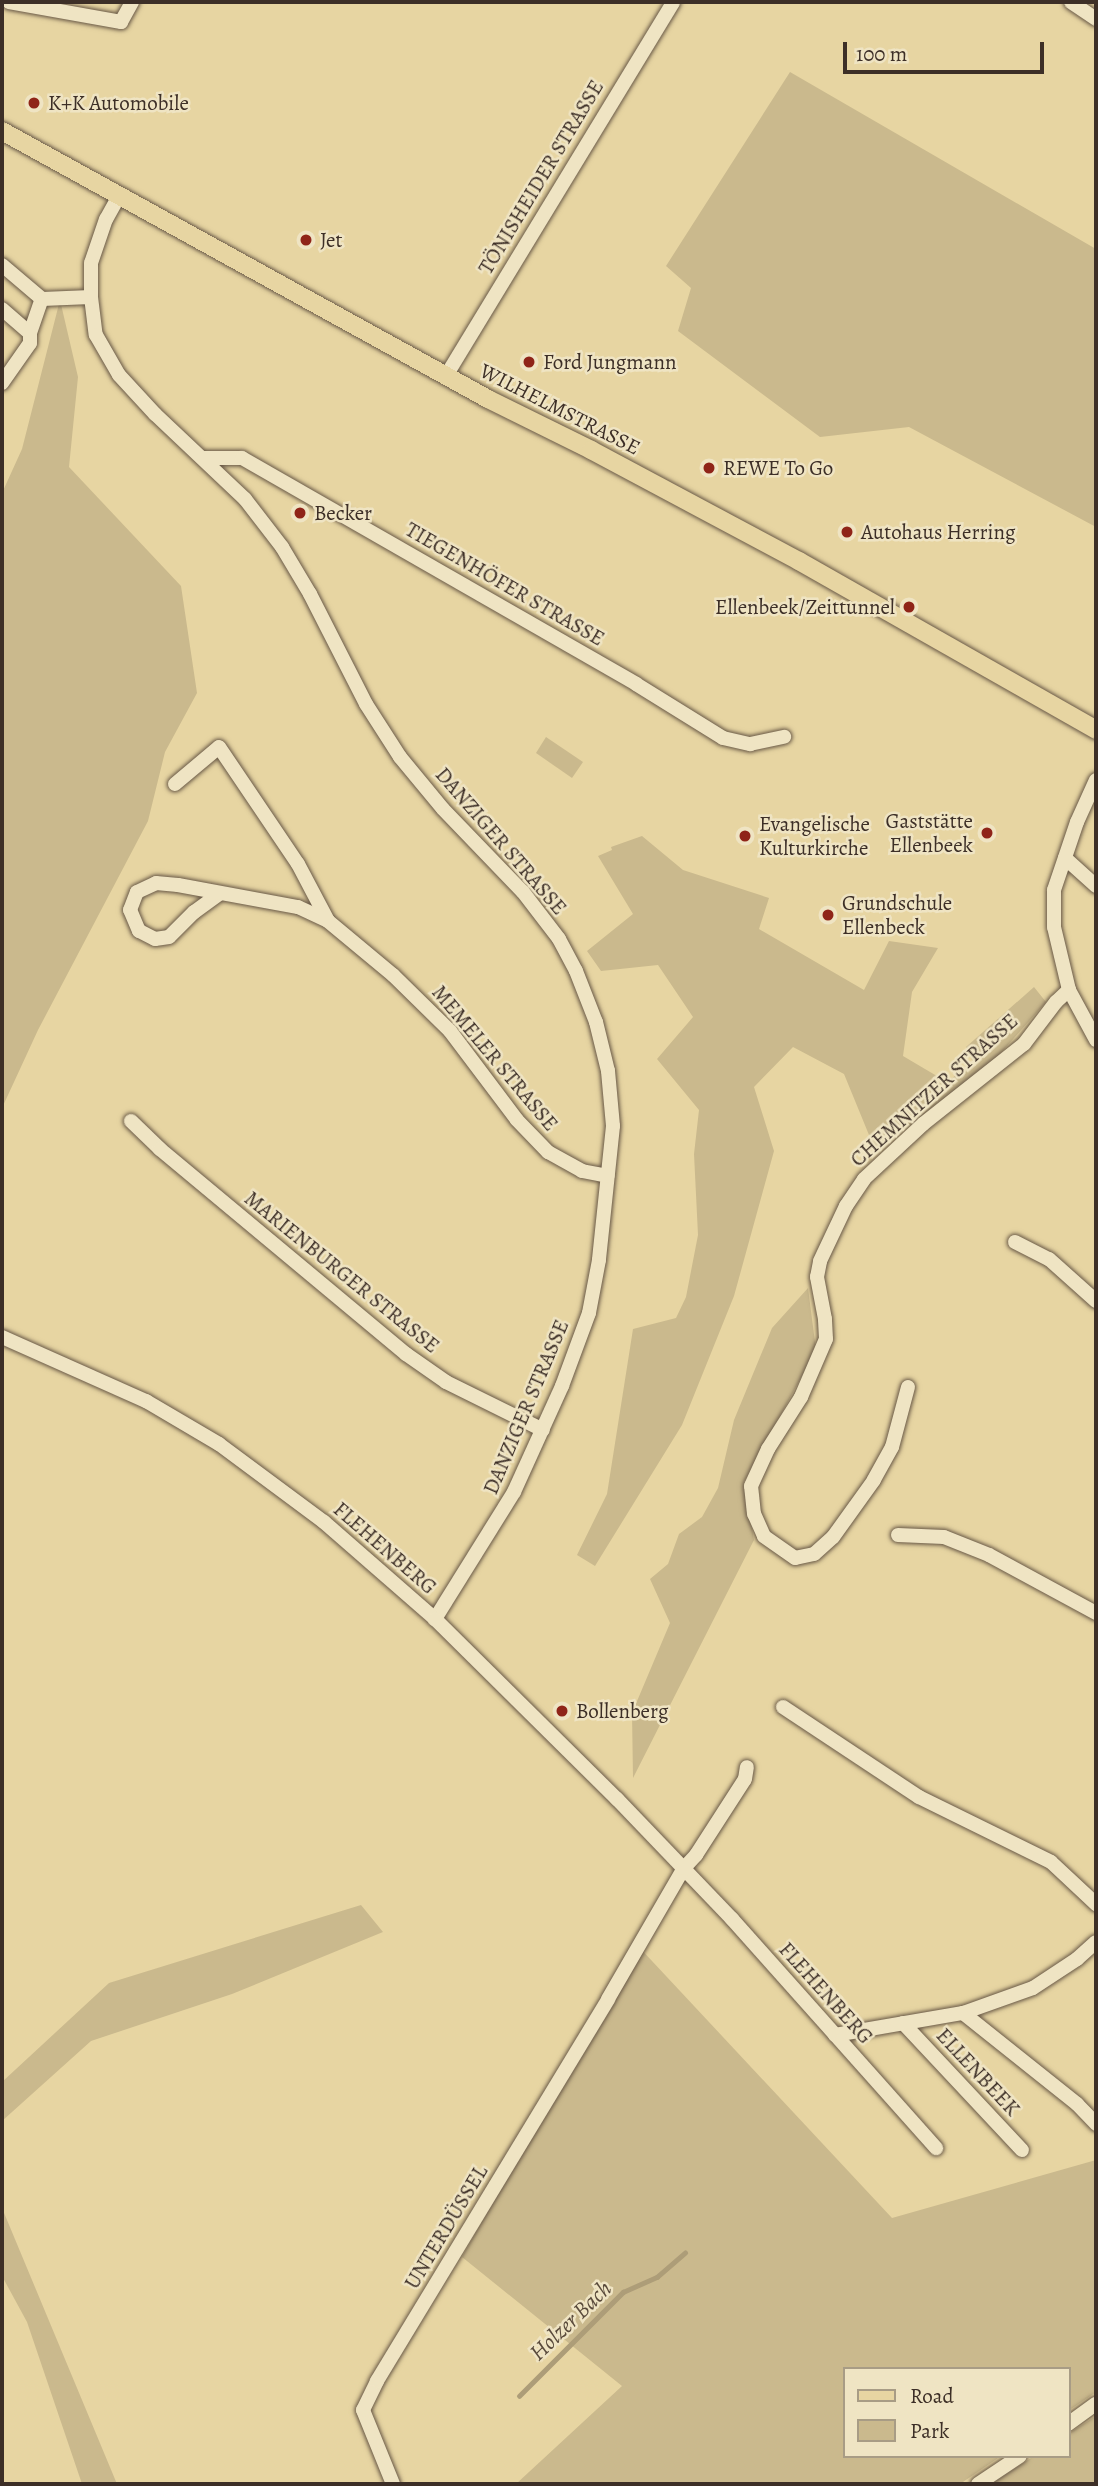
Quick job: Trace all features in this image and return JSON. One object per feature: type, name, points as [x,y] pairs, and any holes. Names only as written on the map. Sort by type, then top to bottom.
[{"type":"main road","name":"WILHELMSTRASSE","points":[[2,131],[446,376],[799,561],[1096,730]]},
{"type":"street","points":[[9,2],[121,22],[132,2]]},
{"type":"street","name":"TÖNISHEIDER STRASSE","points":[[446,376],[673,2]]},
{"type":"street","points":[[1071,2],[1096,19]]},
{"type":"street","name":"DANZIGER STRASSE","points":[[119,196],[106,219],[91,263],[90,297],[96,335],[119,375],[155,414],[245,499],[282,547],[310,594],[366,704],[400,757],[443,809],[523,892],[559,939],[576,971],[596,1022],[608,1071],[613,1126],[600,1260],[589,1313],[543,1430],[499,1519],[435,1619]]},
{"type":"street","points":[[2,265],[41,299],[90,297]]},
{"type":"street","points":[[2,383],[30,343],[30,333],[41,299]]},
{"type":"street","points":[[2,309],[30,333]]},
{"type":"street","name":"TIEGENHÖFER STRASSE","points":[[204,458],[242,458],[636,684],[723,738],[750,744],[784,737]]},
{"type":"street","name":"MEMELER STRASSE","points":[[175,784],[219,747],[285,844],[328,921]]},
{"type":"street","points":[[1096,780],[1077,822],[1054,890],[1054,928],[1069,990],[1096,1040]]},
{"type":"street","points":[[1065,858],[1096,886]]},
{"type":"street","name":"MEMELER STRASSE","points":[[219,894],[194,912],[169,937],[155,939],[139,931],[130,910],[137,892],[156,884],[178,885],[298,907],[328,921],[393,975],[450,1031],[517,1120],[548,1152],[582,1171],[608,1176]]},
{"type":"street","name":"CHEMNITZER STRASSE","points":[[908,1387],[892,1447],[874,1480],[833,1536],[814,1554],[795,1558],[764,1536],[754,1514],[751,1486],[768,1449],[801,1397],[826,1339],[817,1277],[820,1261],[846,1206],[864,1179],[923,1124],[1024,1044],[1056,1002],[1069,990]]},
{"type":"street","name":"MARIENBURGER STRASSE","points":[[131,1121],[406,1354],[446,1382],[543,1430]]},
{"type":"street","points":[[1015,1242],[1049,1259],[1096,1301]]},
{"type":"street","name":"FLEHENBERG","points":[[2,1337],[146,1401],[219,1444],[302,1503],[435,1619],[684,1868],[936,2148]]},
{"type":"street","points":[[898,1535],[944,1537],[978,1550],[1049,1584],[1096,1613]]},
{"type":"street","points":[[783,1707],[919,1797],[1051,1862],[1096,1904]]},
{"type":"street","points":[[684,1868],[696,1855],[745,1779],[747,1767]]},
{"type":"street","name":"UNTERDÜSSEL","points":[[393,2484],[363,2410],[377,2381],[684,1868]]},
{"type":"street","name":"ELLENBEEK","points":[[835,2035],[963,2013],[1033,1988],[1077,1959],[1096,1942]]},
{"type":"street","name":"ELLENBEEK","points":[[963,2013],[1077,2104],[1096,2124]]},
{"type":"street","name":"ELLENBEEK","points":[[903,2023],[1022,2150]]},
{"type":"street","points":[[1070,2423],[1096,2404]]},
{"type":"street","points":[[978,2484],[1017,2458]]},
{"type":"green space","points":[[790,72],[1096,249],[1096,527],[909,427],[820,437],[678,331],[691,288],[666,266]]},
{"type":"green space","points":[[60,300],[78,377],[69,467],[181,586],[197,693],[165,752],[148,821],[38,1030],[2,1108],[2,493],[22,449]]},
{"type":"green space","points":[[546,737],[583,762],[572,778],[536,753]]},
{"type":"green space","points":[[642,836],[683,870],[769,898],[759,929],[864,990],[889,941],[938,948],[912,992],[903,1056],[947,1082],[973,1062],[966,1047],[1034,987],[1046,1002],[990,1065],[876,1152],[844,1074],[793,1047],[754,1087],[774,1151],[734,1296],[682,1425],[595,1566],[577,1555],[607,1494],[633,1329],[676,1318],[686,1297],[698,1235],[694,1154],[699,1110],[657,1059],[693,1017],[658,965],[601,971],[587,951],[633,914],[598,856],[612,850],[611,847]]},
{"type":"green space","points":[[808,1288],[816,1350],[744,1482],[754,1540],[633,1778],[632,1713],[670,1623],[650,1579],[668,1564],[679,1534],[702,1517],[718,1488],[734,1420],[772,1328]]},
{"type":"green space","points":[[361,1905],[383,1932],[232,1994],[91,2041],[2,2121],[2,2082],[109,1983]]},
{"type":"green space","points":[[638,1946],[892,2218],[1096,2160],[1096,2392],[1070,2410],[1070,2367],[842,2367],[842,2458],[998,2458],[960,2484],[516,2484],[622,2386],[462,2257]]},
{"type":"green space","points":[[2,2208],[117,2484],[82,2484],[27,2322],[2,2276]]},
{"type":"green space","points":[[1096,2416],[1096,2484],[991,2484],[1031,2458],[1070,2458],[1070,2433]]},
{"type":"waterway","name":"Holzer Bach","points":[[519,2396],[623,2292],[657,2277],[685,2253]]},
{"type":"place","name":"K+K Automobile","points":[[34,103]]},
{"type":"place","name":"Jet","points":[[306,240]]},
{"type":"place","name":"Ford Jungmann","points":[[529,362]]},
{"type":"place","name":"REWE To Go","points":[[709,468]]},
{"type":"place","name":"Becker","points":[[300,513]]},
{"type":"place","name":"Autohaus Herring","points":[[847,532]]},
{"type":"place","name":"Ellenbeek/Zeittunnel","points":[[909,607]]},
{"type":"place","name":"Gaststätte Ellenbeek","points":[[987,833]]},
{"type":"place","name":"Evangelische Kulturkirche","points":[[745,836]]},
{"type":"place","name":"Grundschule Ellenbeck","points":[[828,915]]},
{"type":"place","name":"Bollenberg","points":[[562,1711]]}]
